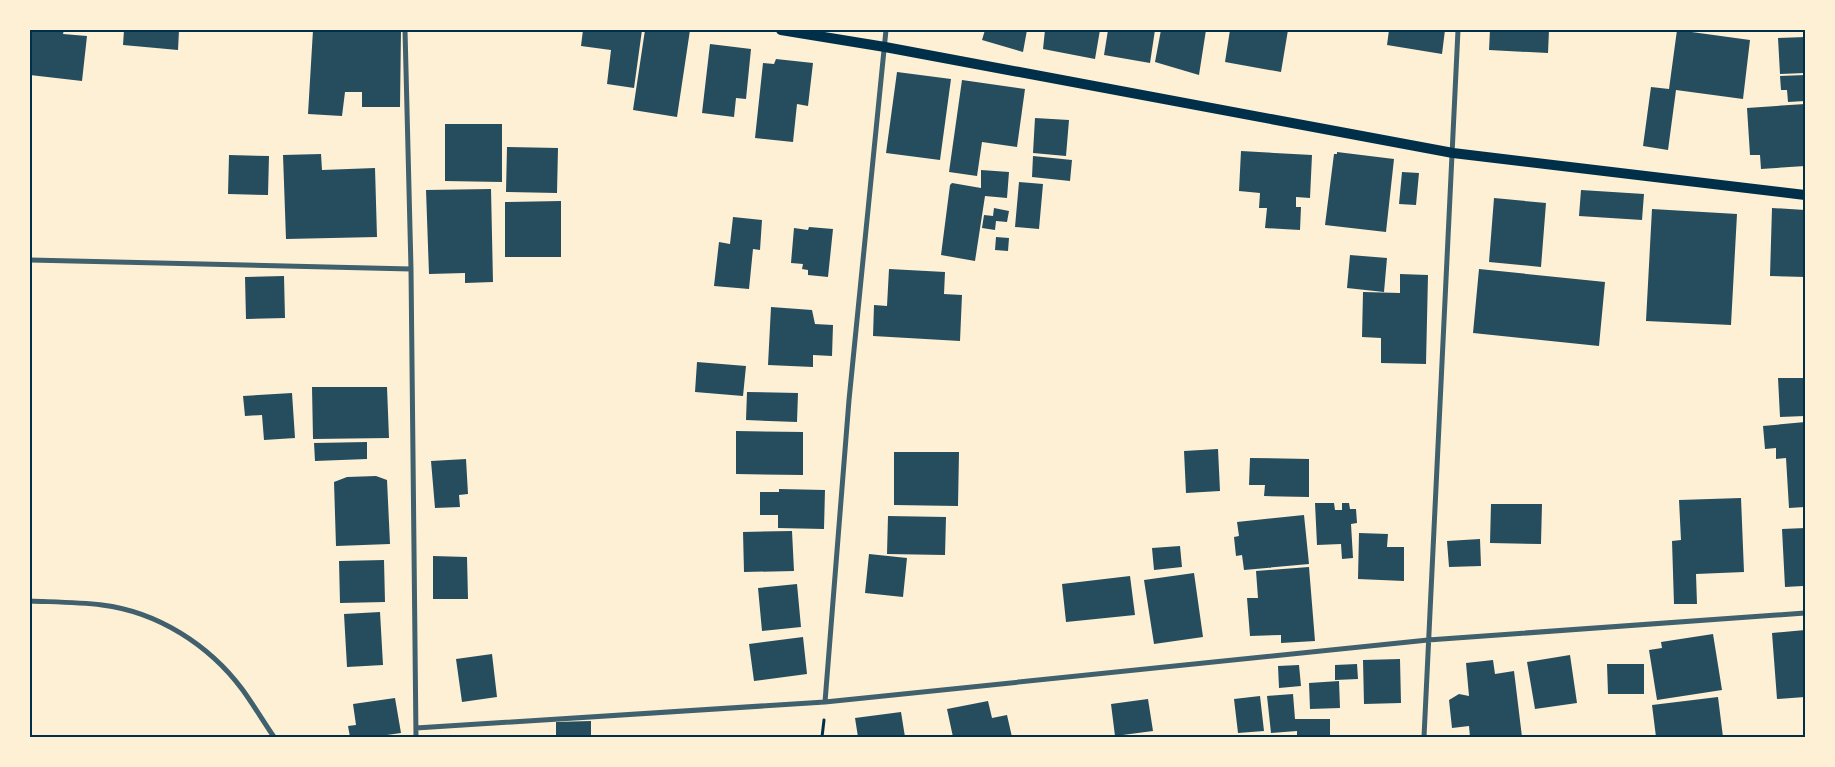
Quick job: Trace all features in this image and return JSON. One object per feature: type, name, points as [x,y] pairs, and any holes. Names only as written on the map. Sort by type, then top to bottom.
[{"type":"main road","points":[[781,30],[884,47],[1453,153],[1805,195]]},
{"type":"street","points":[[405,30],[411,269],[416,737]]},
{"type":"street","points":[[825,702],[849,400],[886,30]]},
{"type":"street","points":[[1424,737],[1458,30]]},
{"type":"street","points":[[30,260],[411,269]]},
{"type":"street","points":[[30,600],[103,605],[146,616],[187,636],[218,662],[242,689],[274,737]]},
{"type":"street","points":[[416,728],[825,702],[1428,640],[1805,613]]},
{"type":"building","points":[[30,30],[64,30],[63,34],[87,36],[82,81],[30,75]]},
{"type":"building","points":[[124,30],[179,30],[178,50],[123,45]]},
{"type":"building","points":[[313,30],[401,30],[400,107],[362,107],[362,92],[345,92],[342,116],[308,114]]},
{"type":"building","points":[[583,30],[642,30],[634,88],[607,84],[611,50],[581,46]]},
{"type":"building","points":[[645,30],[690,30],[677,117],[633,110]]},
{"type":"building","points":[[985,30],[1027,30],[1023,52],[982,40]]},
{"type":"building","points":[[1045,30],[1100,30],[1095,59],[1043,49]]},
{"type":"building","points":[[1108,30],[1155,30],[1150,63],[1104,55]]},
{"type":"building","points":[[1161,30],[1206,30],[1199,75],[1155,62]]},
{"type":"building","points":[[1230,30],[1288,30],[1281,72],[1225,62]]},
{"type":"building","points":[[1389,30],[1445,30],[1442,54],[1387,45]]},
{"type":"building","points":[[1490,30],[1549,30],[1548,53],[1489,50]]},
{"type":"building","points":[[1677,30],[1750,40],[1743,99],[1676,90],[1668,150],[1643,146],[1651,87],[1669,89]]},
{"type":"building","points":[[1805,37],[1805,73],[1780,74],[1778,38]]},
{"type":"building","points":[[710,44],[751,49],[746,99],[736,98],[734,117],[702,113]]},
{"type":"building","points":[[776,59],[813,63],[808,106],[797,104],[793,142],[755,138],[763,63],[774,64]]},
{"type":"building","points":[[897,72],[951,79],[940,160],[886,153]]},
{"type":"building","points":[[1805,75],[1805,101],[1788,102],[1787,90],[1781,90],[1780,76]]},
{"type":"building","points":[[962,80],[1025,89],[1017,147],[982,142],[977,176],[949,172]]},
{"type":"building","points":[[1805,104],[1805,166],[1761,169],[1760,155],[1750,155],[1747,108]]},
{"type":"building","points":[[1035,118],[1069,120],[1066,156],[1033,153]]},
{"type":"building","points":[[445,124],[502,124],[502,182],[445,181]]},
{"type":"building","points":[[507,147],[558,148],[557,193],[506,192]]},
{"type":"building","points":[[1241,151],[1312,155],[1310,198],[1296,197],[1296,207],[1301,207],[1300,230],[1265,228],[1267,208],[1259,208],[1260,193],[1239,191]]},
{"type":"building","points":[[1337,152],[1394,159],[1386,232],[1325,225],[1334,154],[1337,154]]},
{"type":"building","points":[[321,154],[322,170],[375,168],[377,237],[286,239],[283,155]]},
{"type":"building","points":[[229,155],[269,156],[268,195],[228,194]]},
{"type":"building","points":[[1033,156],[1072,160],[1070,181],[1032,177]]},
{"type":"building","points":[[981,170],[1009,172],[1007,198],[985,196],[975,261],[941,255],[950,185],[952,183],[981,188]]},
{"type":"building","points":[[1402,172],[1419,173],[1416,205],[1399,204]]},
{"type":"building","points":[[1019,182],[1043,184],[1039,229],[1015,227]]},
{"type":"building","points":[[491,189],[493,282],[465,283],[465,273],[429,274],[426,190]]},
{"type":"building","points":[[1581,190],[1644,194],[1642,220],[1579,216]]},
{"type":"building","points":[[1494,198],[1546,203],[1541,267],[1489,262]]},
{"type":"building","points":[[561,201],[561,257],[505,257],[505,202]]},
{"type":"building","points":[[994,208],[1009,211],[1007,222],[996,221],[995,230],[982,228],[984,215],[993,216]]},
{"type":"building","points":[[1772,208],[1805,210],[1805,277],[1770,276]]},
{"type":"building","points":[[1652,209],[1737,214],[1731,325],[1646,321]]},
{"type":"building","points":[[733,217],[762,220],[760,250],[753,249],[749,289],[714,286],[719,242],[730,244]]},
{"type":"building","points":[[809,227],[833,229],[828,277],[808,275],[808,270],[802,269],[803,264],[791,263],[794,228],[808,230]]},
{"type":"building","points":[[996,237],[1009,238],[1008,251],[995,250]]},
{"type":"building","points":[[1350,255],[1387,258],[1384,292],[1347,288]]},
{"type":"building","points":[[889,269],[945,272],[944,294],[962,295],[960,341],[873,336],[874,305],[887,306]]},
{"type":"building","points":[[1479,269],[1605,282],[1599,346],[1473,333]]},
{"type":"building","points":[[1400,274],[1428,275],[1426,364],[1381,363],[1381,338],[1362,337],[1363,292],[1400,293]]},
{"type":"building","points":[[284,276],[285,318],[246,319],[245,277]]},
{"type":"building","points":[[771,307],[812,310],[815,324],[833,325],[832,356],[813,355],[813,367],[768,365]]},
{"type":"building","points":[[697,362],[746,366],[743,396],[695,392]]},
{"type":"building","points":[[1778,378],[1805,378],[1805,416],[1780,417]]},
{"type":"building","points":[[312,387],[387,387],[389,438],[313,439]]},
{"type":"building","points":[[747,392],[798,393],[797,422],[746,420]]},
{"type":"building","points":[[292,393],[295,438],[264,440],[262,415],[245,416],[243,396]]},
{"type":"building","points":[[1805,422],[1805,507],[1789,508],[1786,458],[1776,459],[1776,448],[1765,449],[1763,426]]},
{"type":"building","points":[[736,431],[803,432],[803,475],[736,474]]},
{"type":"building","points":[[367,442],[367,459],[315,461],[314,443]]},
{"type":"building","points":[[1218,449],[1220,491],[1186,493],[1184,451]]},
{"type":"building","points":[[894,452],[959,452],[958,506],[894,505]]},
{"type":"building","points":[[1250,458],[1309,459],[1309,497],[1264,496],[1265,485],[1249,485]]},
{"type":"building","points":[[466,459],[468,494],[459,495],[460,507],[435,508],[431,461]]},
{"type":"building","points":[[376,476],[387,480],[390,544],[336,546],[334,482],[347,477]]},
{"type":"building","points":[[779,489],[825,490],[824,529],[778,528],[778,515],[760,515],[760,492],[779,492]]},
{"type":"building","points":[[1741,498],[1744,572],[1696,574],[1697,604],[1674,604],[1672,541],[1681,540],[1679,500]]},
{"type":"building","points":[[1315,503],[1334,503],[1335,510],[1342,510],[1342,503],[1349,503],[1350,509],[1356,509],[1357,523],[1351,524],[1353,558],[1342,559],[1341,544],[1317,545]]},
{"type":"building","points":[[1491,504],[1542,504],[1541,544],[1490,543]]},
{"type":"building","points":[[1304,515],[1309,564],[1244,570],[1242,555],[1236,556],[1234,537],[1239,536],[1237,522]]},
{"type":"building","points":[[888,516],[946,517],[945,555],[887,554]]},
{"type":"building","points":[[1805,528],[1805,596],[1803,596],[1803,586],[1785,587],[1782,529]]},
{"type":"building","points":[[792,531],[794,571],[744,572],[743,532]]},
{"type":"building","points":[[1359,533],[1388,534],[1387,547],[1404,547],[1404,581],[1358,579]]},
{"type":"building","points":[[1480,539],[1481,566],[1449,567],[1447,541]]},
{"type":"building","points":[[1180,546],[1182,567],[1154,570],[1152,548]]},
{"type":"building","points":[[869,554],[907,558],[903,597],[865,593]]},
{"type":"building","points":[[433,556],[467,557],[468,599],[433,599]]},
{"type":"building","points":[[384,560],[385,602],[340,603],[339,561]]},
{"type":"building","points":[[1309,567],[1315,641],[1281,643],[1281,635],[1250,636],[1247,598],[1258,598],[1256,571]]},
{"type":"building","points":[[1194,573],[1203,637],[1154,644],[1144,580]]},
{"type":"building","points":[[1130,576],[1135,615],[1066,622],[1062,584]]},
{"type":"building","points":[[797,584],[801,627],[762,631],[758,588]]},
{"type":"building","points":[[380,612],[383,665],[347,667],[344,614]]},
{"type":"building","points":[[1805,630],[1805,697],[1777,699],[1772,633]]},
{"type":"building","points":[[1713,634],[1722,690],[1657,700],[1649,650],[1662,648],[1661,642]]},
{"type":"building","points":[[803,637],[807,674],[754,681],[749,644]]},
{"type":"building","points":[[492,654],[497,697],[462,702],[456,659]]},
{"type":"building","points":[[1570,655],[1577,703],[1535,709],[1527,662]]},
{"type":"building","points":[[1400,659],[1401,703],[1364,704],[1363,660]]},
{"type":"building","points":[[1493,660],[1495,674],[1514,671],[1522,737],[1470,737],[1469,726],[1452,728],[1449,700],[1459,694],[1469,696],[1466,663]]},
{"type":"building","points":[[1357,664],[1358,679],[1335,680],[1335,665]]},
{"type":"building","points":[[1607,664],[1644,664],[1644,694],[1608,694]]},
{"type":"building","points":[[1299,665],[1301,686],[1279,688],[1278,666]]},
{"type":"building","points":[[1339,681],[1340,708],[1310,709],[1309,683]]},
{"type":"building","points":[[1293,694],[1295,719],[1330,719],[1330,737],[1297,737],[1297,731],[1271,733],[1267,696]]},
{"type":"building","points":[[1260,696],[1264,731],[1238,733],[1234,699]]},
{"type":"building","points":[[1718,697],[1723,737],[1656,737],[1652,705]]},
{"type":"building","points":[[395,698],[401,733],[387,735],[388,737],[350,737],[348,726],[356,725],[353,704]]},
{"type":"building","points":[[1148,699],[1153,731],[1115,736],[1111,704]]},
{"type":"building","points":[[988,701],[992,718],[1007,715],[1012,737],[953,737],[947,709]]},
{"type":"building","points":[[901,712],[905,737],[858,737],[855,718]]},
{"type":"building","points":[[591,721],[591,737],[556,737],[556,722]]}]
